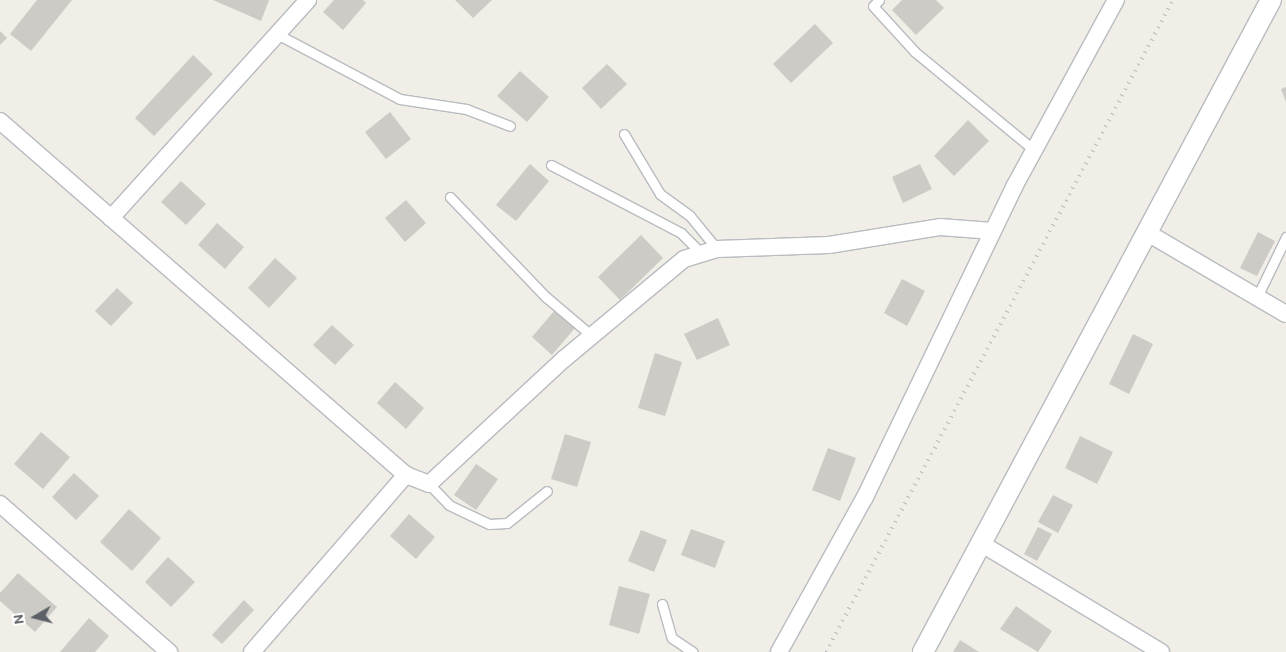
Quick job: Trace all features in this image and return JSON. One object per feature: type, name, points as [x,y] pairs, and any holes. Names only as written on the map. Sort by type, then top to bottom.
[{"type":"street","points":[[111,218],[308,0]]},
{"type":"street","points":[[779,652],[865,497],[993,231],[1034,150],[1116,0]]},
{"type":"street","points":[[923,652],[1271,0]]},
{"type":"street","points":[[0,121],[406,475],[429,484],[591,335],[684,259],[709,251],[829,245],[940,227],[993,231]]},
{"type":"street","points":[[1146,232],[1286,314]]},
{"type":"street","points":[[252,652],[406,475]]},
{"type":"street","points":[[0,504],[169,652]]},
{"type":"street","points":[[982,544],[1161,652]]},
{"type":"lane","points":[[879,0],[873,6],[915,52],[1034,150]]},
{"type":"lane","points":[[277,34],[400,99],[466,109],[510,126]]},
{"type":"lane","points":[[624,134],[660,194],[690,216],[709,251]]},
{"type":"lane","points":[[552,165],[681,233],[709,251]]},
{"type":"lane","points":[[450,197],[546,297],[591,335]]},
{"type":"lane","points":[[1257,297],[1286,238]]},
{"type":"lane","points":[[429,484],[450,505],[489,524],[507,523],[546,492]]},
{"type":"lane","points":[[662,604],[672,638],[693,652]]},
{"type":"building","points":[[37,0],[72,0],[31,51],[10,34]]},
{"type":"building","points":[[213,0],[269,0],[261,21]]},
{"type":"building","points":[[334,0],[363,0],[366,3],[343,30],[323,12]]},
{"type":"building","points":[[455,0],[492,0],[473,18]]},
{"type":"building","points":[[902,0],[936,0],[944,8],[916,35],[892,10]]},
{"type":"building","points":[[815,24],[833,43],[791,83],[773,64]]},
{"type":"building","points":[[0,31],[7,38],[0,45]]},
{"type":"building","points":[[193,55],[213,74],[154,136],[135,118]]},
{"type":"building","points":[[607,64],[627,84],[601,109],[582,88]]},
{"type":"building","points":[[520,71],[549,97],[527,122],[497,96]]},
{"type":"building","points":[[1286,87],[1286,102],[1281,89]]},
{"type":"building","points":[[390,112],[411,139],[386,159],[365,132]]},
{"type":"building","points":[[968,120],[989,141],[954,176],[934,156]]},
{"type":"building","points":[[530,164],[549,181],[516,221],[496,205]]},
{"type":"building","points":[[920,164],[932,189],[903,203],[892,177]]},
{"type":"building","points":[[181,181],[206,204],[186,225],[161,202]]},
{"type":"building","points":[[406,200],[426,223],[405,242],[385,218]]},
{"type":"building","points":[[217,223],[244,247],[225,269],[198,245]]},
{"type":"building","points":[[1258,232],[1275,241],[1257,276],[1240,268]]},
{"type":"building","points":[[641,235],[663,258],[620,300],[598,277]]},
{"type":"building","points":[[275,258],[297,278],[269,308],[248,288]]},
{"type":"building","points":[[902,279],[925,291],[907,326],[884,313]]},
{"type":"building","points":[[117,288],[133,303],[111,326],[95,311]]},
{"type":"building","points":[[555,310],[575,328],[552,355],[532,337]]},
{"type":"building","points":[[718,318],[730,345],[697,360],[684,334]]},
{"type":"building","points":[[332,325],[354,345],[335,365],[313,345]]},
{"type":"building","points":[[1133,334],[1153,344],[1129,394],[1109,384]]},
{"type":"building","points":[[655,353],[682,362],[665,416],[638,408]]},
{"type":"building","points":[[395,382],[424,408],[406,429],[377,403]]},
{"type":"building","points":[[41,432],[70,457],[43,489],[14,464]]},
{"type":"building","points":[[565,434],[591,442],[577,487],[551,479]]},
{"type":"building","points":[[1080,436],[1113,452],[1097,484],[1065,468]]},
{"type":"building","points":[[828,448],[856,458],[840,501],[812,490]]},
{"type":"building","points":[[476,464],[498,479],[476,510],[454,495]]},
{"type":"building","points":[[74,473],[99,496],[76,520],[52,497]]},
{"type":"building","points":[[1053,495],[1073,505],[1058,533],[1038,522]]},
{"type":"building","points":[[129,509],[161,538],[132,571],[100,542]]},
{"type":"building","points":[[409,514],[435,537],[416,559],[390,536]]},
{"type":"building","points":[[1038,527],[1052,534],[1037,561],[1024,554]]},
{"type":"building","points":[[691,529],[725,541],[715,568],[681,555]]},
{"type":"building","points":[[641,530],[667,540],[654,572],[628,561]]},
{"type":"building","points":[[168,557],[195,582],[171,607],[145,582]]},
{"type":"building","points":[[18,573],[57,607],[35,632],[0,601],[0,593]]},
{"type":"building","points":[[619,586],[650,594],[639,634],[609,625]]},
{"type":"building","points":[[244,600],[254,610],[222,644],[212,635]]},
{"type":"building","points":[[1016,606],[1052,631],[1038,652],[1000,629]]},
{"type":"building","points":[[89,618],[109,636],[95,652],[60,652]]},
{"type":"building","points":[[960,640],[979,652],[953,652]]},
{"type":"railway","points":[[826,652],[1173,0]]}]
